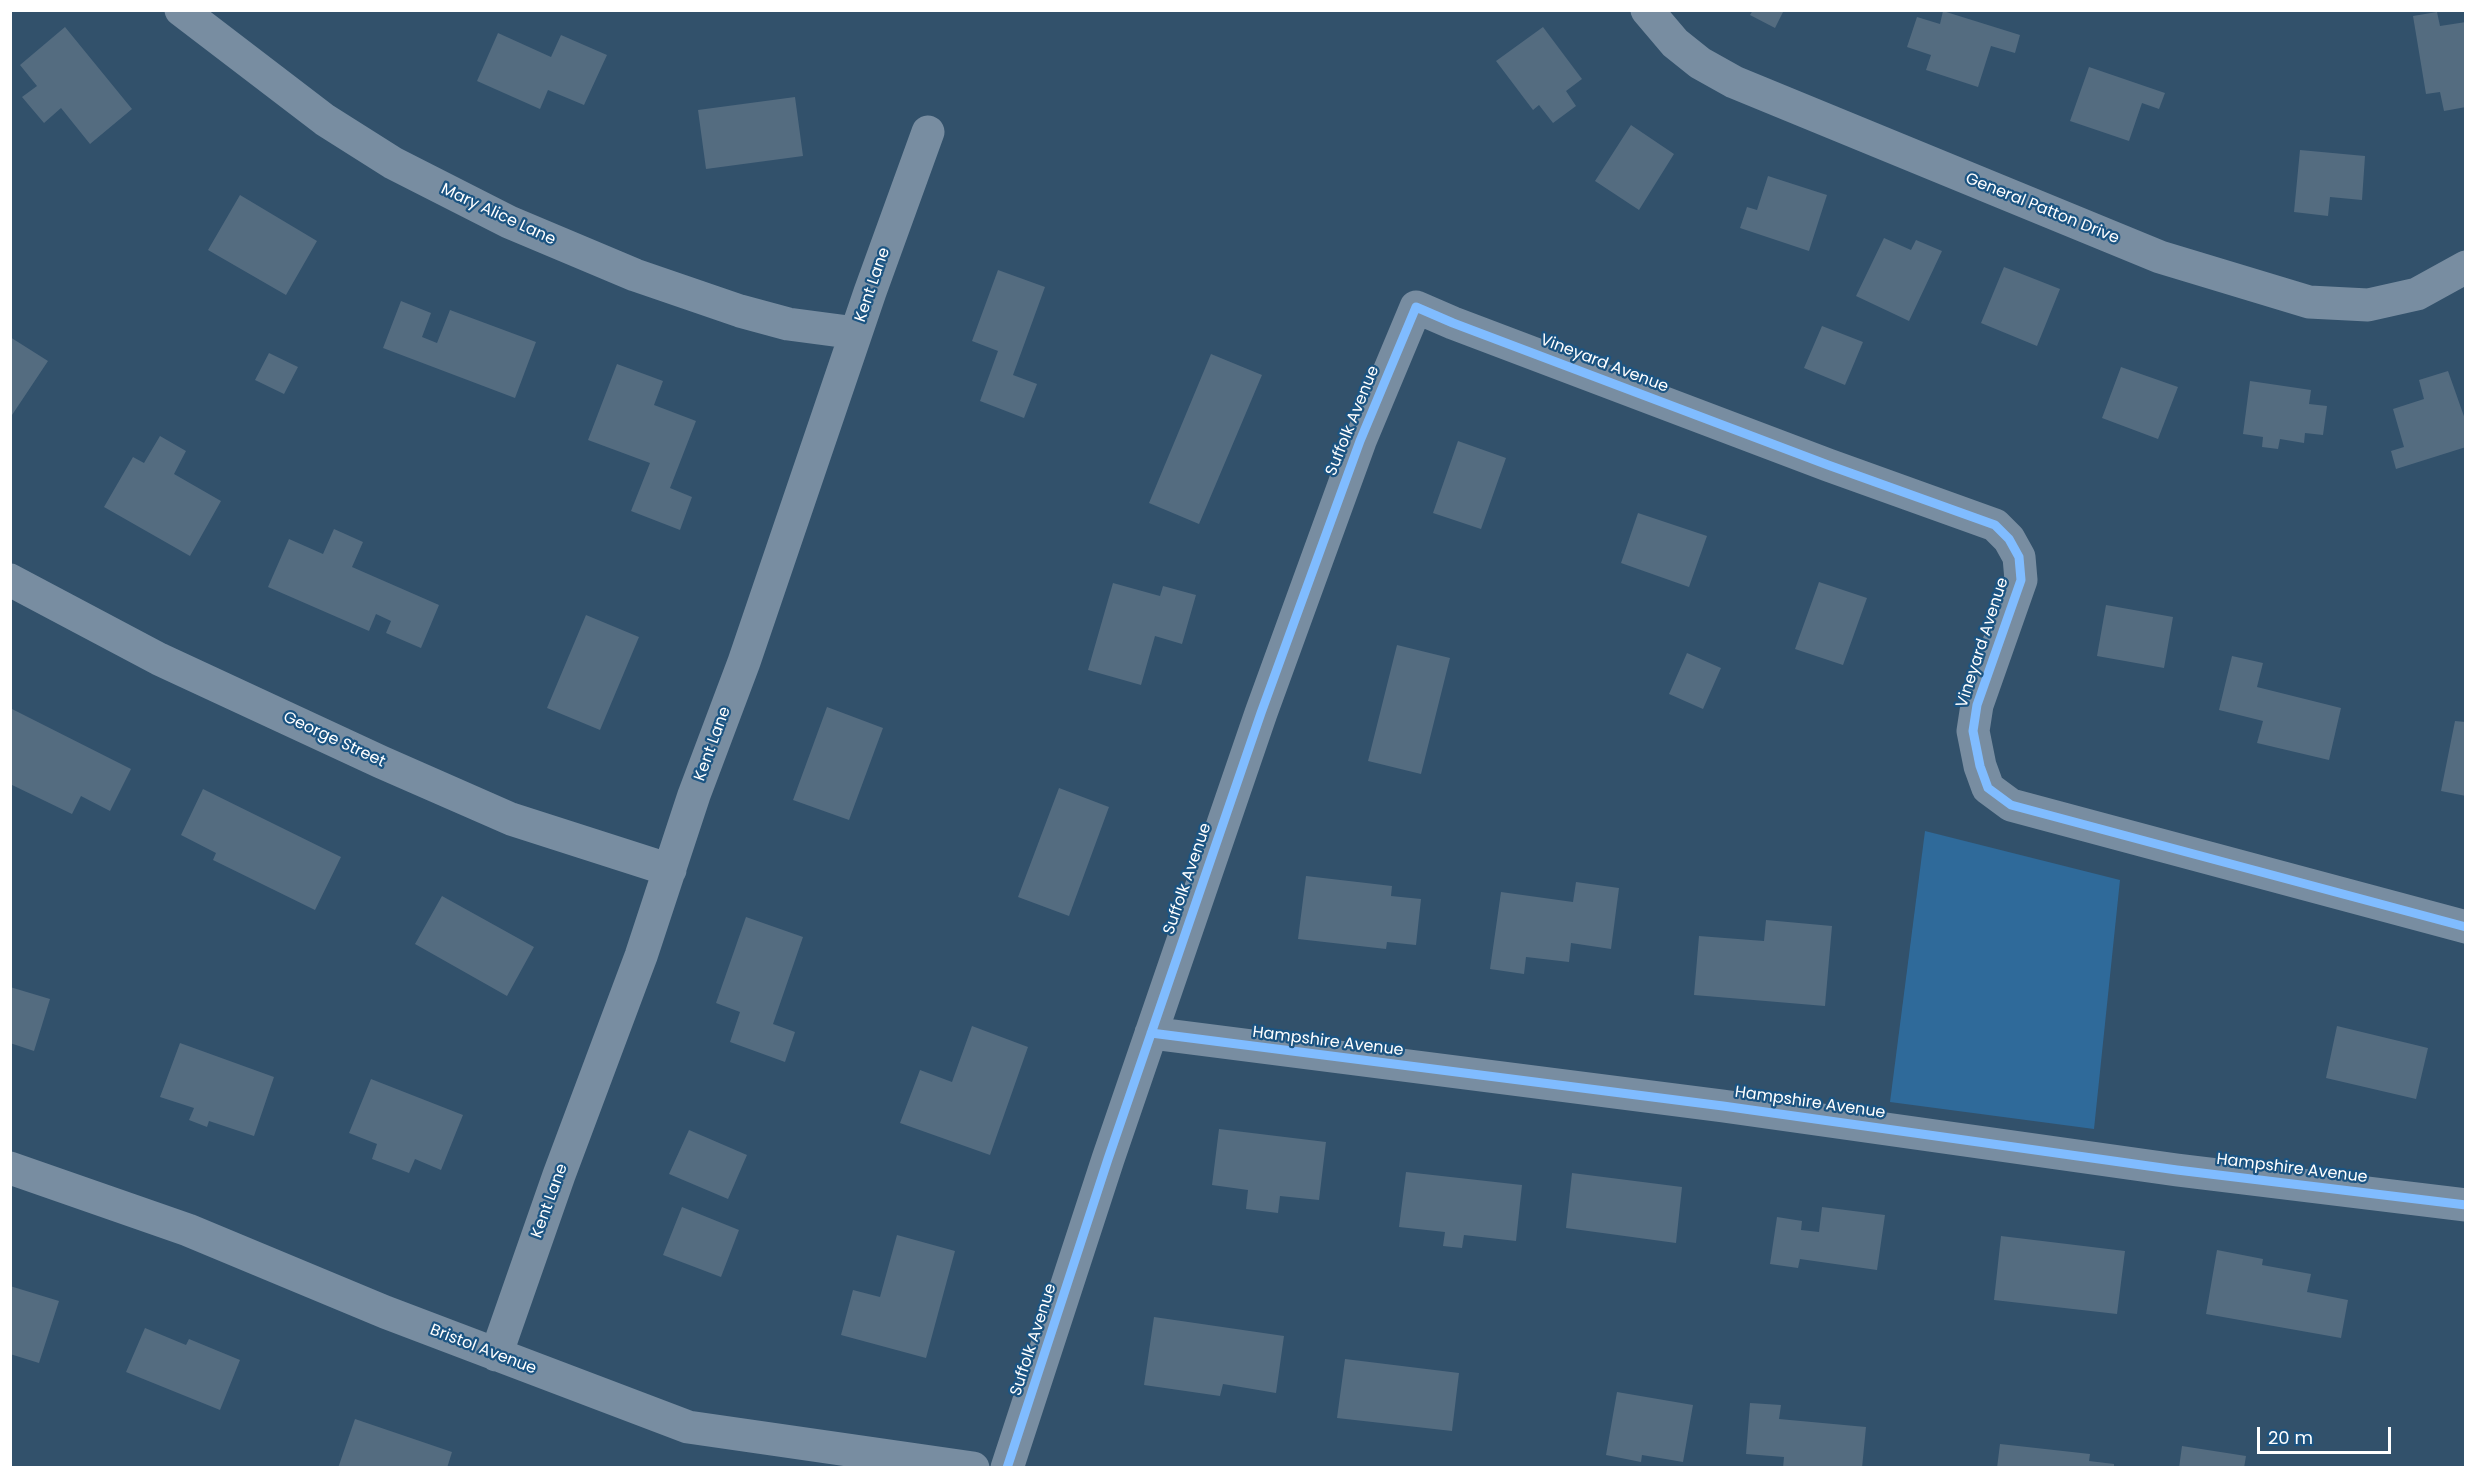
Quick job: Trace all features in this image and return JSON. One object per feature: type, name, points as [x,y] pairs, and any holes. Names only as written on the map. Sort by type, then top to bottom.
[{"type":"street","name":"Mary Alice Lane","points":[[181,10],[325,120],[393,163],[509,222],[635,275],[740,311],[788,324],[856,333]]},
{"type":"street","name":"General Patton Drive","points":[[1647,10],[1675,43],[1691,57],[1734,82],[2160,257],[2309,302],[2368,305],[2417,294],[2466,267]]},
{"type":"street","name":"Kent Lane","points":[[496,1355],[559,1175],[641,956],[856,333],[928,132]]},
{"type":"street","name":"Vineyard Avenue","points":[[1416,307],[1817,461],[1995,525],[2009,539],[2019,557],[2021,580],[1977,705],[1973,731],[1980,766],[1988,788],[2011,805],[2466,927]]},
{"type":"street","name":"Suffolk Avenue","points":[[1007,1467],[1150,1033],[1261,713],[1356,452],[1416,307]]},
{"type":"street","name":"George Street","points":[[10,580],[159,658],[392,767],[511,819],[670,870]]},
{"type":"street","name":"Hampshire Avenue","points":[[1150,1033],[1724,1106],[2177,1170],[2466,1205]]},
{"type":"street","name":"Bristol Avenue","points":[[10,1168],[188,1230],[385,1312],[688,1427],[973,1467]]},
{"type":"shaded area","points":[[1925,831],[2120,880],[2094,1129],[1890,1102]]},
{"type":"building","points":[[1753,10],[1784,10],[1775,28],[1750,15]]},
{"type":"building","points":[[1943,11],[2020,35],[2015,53],[1991,46],[1978,87],[1926,70],[1931,55],[1907,47],[1917,17],[1940,24]]},
{"type":"building","points":[[2437,12],[2440,26],[2466,22],[2466,107],[2444,111],[2440,92],[2426,94],[2413,16]]},
{"type":"building","points":[[65,27],[132,109],[90,144],[61,108],[44,123],[22,97],[37,86],[20,65]]},
{"type":"building","points":[[1543,27],[1582,79],[1566,91],[1576,106],[1553,123],[1539,105],[1533,110],[1496,61]]},
{"type":"building","points":[[498,33],[551,57],[561,35],[607,55],[584,105],[548,90],[540,109],[477,81]]},
{"type":"building","points":[[2089,67],[2165,93],[2159,109],[2142,103],[2129,141],[2070,121]]},
{"type":"building","points":[[795,97],[803,156],[706,169],[698,110]]},
{"type":"building","points":[[1631,125],[1674,154],[1639,210],[1595,181]]},
{"type":"building","points":[[2300,150],[2365,156],[2362,200],[2330,197],[2328,216],[2294,212]]},
{"type":"building","points":[[1768,176],[1827,195],[1809,251],[1740,228],[1747,207],[1757,210]]},
{"type":"building","points":[[240,195],[317,241],[286,295],[208,250]]},
{"type":"building","points":[[1884,238],[1911,250],[1916,240],[1942,251],[1909,321],[1856,296]]},
{"type":"building","points":[[2004,267],[2060,289],[2037,346],[1981,323]]},
{"type":"building","points":[[998,270],[1045,287],[1013,375],[1037,384],[1024,418],[980,401],[998,351],[972,341]]},
{"type":"building","points":[[401,301],[431,313],[422,337],[437,343],[450,310],[536,342],[515,398],[383,348]]},
{"type":"building","points":[[1822,326],[1863,342],[1845,385],[1804,368]]},
{"type":"building","points":[[10,337],[48,361],[10,418]]},
{"type":"building","points":[[269,353],[298,367],[284,394],[255,380]]},
{"type":"building","points":[[1211,354],[1262,375],[1199,524],[1149,503]]},
{"type":"building","points":[[617,364],[663,381],[654,405],[696,421],[670,488],[692,497],[680,530],[631,511],[650,463],[588,440]]},
{"type":"building","points":[[2121,367],[2178,387],[2158,439],[2102,418]]},
{"type":"building","points":[[2448,371],[2466,422],[2466,447],[2396,469],[2391,451],[2404,447],[2393,409],[2424,399],[2419,380]]},
{"type":"building","points":[[2250,381],[2311,390],[2309,404],[2327,406],[2323,435],[2305,433],[2304,443],[2280,439],[2278,449],[2262,447],[2263,437],[2243,434]]},
{"type":"building","points":[[160,436],[186,451],[174,474],[221,501],[190,556],[104,507],[133,457],[144,463]]},
{"type":"building","points":[[1458,441],[1506,458],[1481,529],[1433,513]]},
{"type":"building","points":[[1638,513],[1707,536],[1689,587],[1621,563]]},
{"type":"building","points":[[334,529],[363,542],[352,567],[439,605],[421,648],[386,633],[391,621],[376,614],[369,631],[268,587],[289,539],[323,554]]},
{"type":"building","points":[[1819,582],[1867,598],[1843,665],[1795,649]]},
{"type":"building","points":[[1113,583],[1160,596],[1163,586],[1196,595],[1182,644],[1155,636],[1141,685],[1088,670]]},
{"type":"building","points":[[2106,605],[2173,617],[2164,668],[2097,656]]},
{"type":"building","points":[[586,615],[639,637],[600,730],[547,708]]},
{"type":"building","points":[[1397,645],[1450,658],[1421,774],[1368,761]]},
{"type":"building","points":[[1687,653],[1721,668],[1703,709],[1669,694]]},
{"type":"building","points":[[2232,656],[2263,663],[2257,687],[2341,708],[2329,760],[2257,743],[2263,721],[2219,710]]},
{"type":"building","points":[[827,707],[883,728],[849,820],[793,800]]},
{"type":"building","points":[[10,708],[131,769],[110,811],[81,796],[72,814],[10,784]]},
{"type":"building","points":[[2455,721],[2466,722],[2466,796],[2441,791]]},
{"type":"building","points":[[1059,788],[1109,807],[1069,916],[1018,897]]},
{"type":"building","points":[[203,789],[341,857],[315,910],[213,860],[216,853],[181,835]]},
{"type":"building","points":[[1306,876],[1392,886],[1391,896],[1421,899],[1416,945],[1387,942],[1386,949],[1298,939]]},
{"type":"building","points":[[1576,882],[1619,888],[1611,949],[1571,943],[1569,962],[1526,957],[1524,974],[1490,969],[1501,892],[1573,902]]},
{"type":"building","points":[[442,896],[534,947],[507,996],[415,944]]},
{"type":"building","points":[[746,917],[803,937],[773,1024],[795,1032],[785,1062],[730,1042],[740,1012],[716,1003]]},
{"type":"building","points":[[1766,920],[1832,926],[1825,1006],[1694,995],[1699,936],[1764,941]]},
{"type":"building","points":[[10,987],[50,999],[34,1051],[10,1043]]},
{"type":"building","points":[[972,1026],[1028,1047],[990,1155],[900,1123],[920,1070],[952,1082]]},
{"type":"building","points":[[2337,1026],[2428,1048],[2416,1099],[2326,1078]]},
{"type":"building","points":[[180,1043],[274,1077],[254,1136],[209,1121],[207,1127],[189,1120],[194,1108],[160,1097]]},
{"type":"building","points":[[371,1079],[463,1115],[441,1170],[415,1159],[409,1173],[372,1159],[377,1144],[349,1133]]},
{"type":"building","points":[[1219,1129],[1326,1142],[1319,1200],[1280,1196],[1278,1213],[1246,1209],[1248,1190],[1212,1185]]},
{"type":"building","points":[[689,1130],[747,1155],[728,1199],[669,1174]]},
{"type":"building","points":[[1406,1172],[1522,1185],[1516,1241],[1464,1235],[1462,1248],[1443,1246],[1445,1232],[1399,1227]]},
{"type":"building","points":[[1572,1173],[1682,1187],[1676,1243],[1566,1228]]},
{"type":"building","points":[[682,1207],[739,1230],[721,1277],[663,1255]]},
{"type":"building","points":[[1822,1207],[1885,1215],[1877,1270],[1800,1259],[1798,1268],[1770,1264],[1777,1217],[1802,1221],[1801,1230],[1819,1232]]},
{"type":"building","points":[[897,1235],[955,1251],[926,1358],[841,1335],[853,1290],[880,1297]]},
{"type":"building","points":[[2001,1236],[2125,1251],[2117,1314],[1994,1300]]},
{"type":"building","points":[[2217,1250],[2263,1259],[2262,1265],[2311,1274],[2307,1292],[2348,1300],[2341,1338],[2206,1314]]},
{"type":"building","points":[[10,1286],[59,1301],[39,1363],[10,1354]]},
{"type":"building","points":[[1154,1317],[1284,1336],[1276,1393],[1223,1384],[1220,1396],[1144,1385]]},
{"type":"building","points":[[145,1328],[186,1345],[189,1339],[240,1360],[220,1410],[126,1372]]},
{"type":"building","points":[[1345,1359],[1459,1373],[1452,1431],[1337,1418]]},
{"type":"building","points":[[1617,1392],[1693,1405],[1683,1462],[1642,1455],[1641,1462],[1606,1455]]},
{"type":"building","points":[[1750,1403],[1781,1405],[1779,1419],[1866,1427],[1862,1468],[1783,1468],[1784,1457],[1746,1454]]},
{"type":"building","points":[[355,1419],[452,1452],[447,1468],[338,1468]]},
{"type":"building","points":[[2000,1444],[2090,1454],[2089,1461],[2114,1464],[2114,1468],[1997,1468]]},
{"type":"building","points":[[2182,1446],[2246,1456],[2244,1468],[2179,1468]]},
{"type":"cycle path","points":[[1007,1468],[1108,1159],[1261,713],[1360,441],[1416,307],[1828,465],[1995,525],[2009,539],[2019,557],[2021,580],[1977,705],[1973,731],[1980,766],[1988,788],[2011,805],[2466,927]]},
{"type":"cycle path","points":[[1151,1033],[1723,1106],[2177,1170],[2466,1205]]}]
